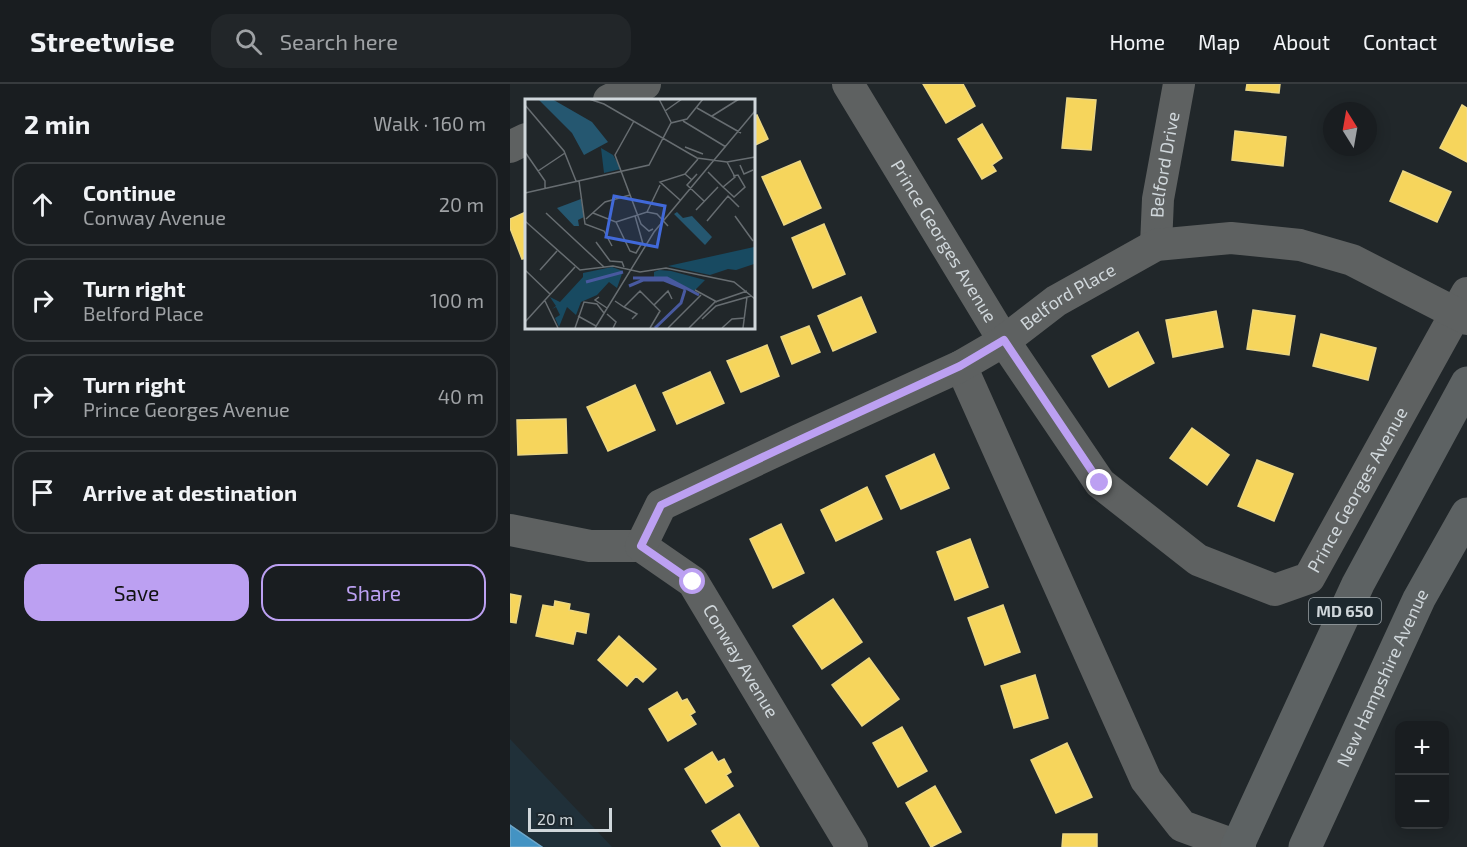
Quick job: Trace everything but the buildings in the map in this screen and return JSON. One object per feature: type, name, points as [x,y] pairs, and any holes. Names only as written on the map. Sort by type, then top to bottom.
[{"type":"main road","name":"MD 650","points":[[1238,847],[1358,584],[1467,383]]},
{"type":"main road","name":"New Hampshire Avenue","points":[[1305,847],[1419,599],[1467,514]]},
{"type":"street","points":[[611,99],[645,84]]},
{"type":"street","name":"Prince Georges Avenue","points":[[848,84],[1004,340],[1100,483],[1198,560],[1275,590],[1309,578],[1463,308]]},
{"type":"street","name":"Belford Drive","points":[[1156,245],[1158,200],[1179,84]]},
{"type":"street","points":[[510,147],[525,140]]},
{"type":"street","name":"Belford Place","points":[[641,546],[661,505],[960,366],[1004,340],[1056,301],[1156,245],[1231,238],[1300,245],[1352,260],[1463,308]]},
{"type":"street","points":[[960,366],[1146,780],[1182,826],[1186,838],[1238,847]]},
{"type":"street","points":[[510,530],[590,546],[641,546]]},
{"type":"street","name":"Conway Avenue","points":[[641,546],[693,582],[852,847]]},
{"type":"shaded area","points":[[510,739],[612,847],[510,847]]},
{"type":"route","points":[[693,582],[641,546],[661,505],[960,366],[1004,340],[1100,483]]}]
